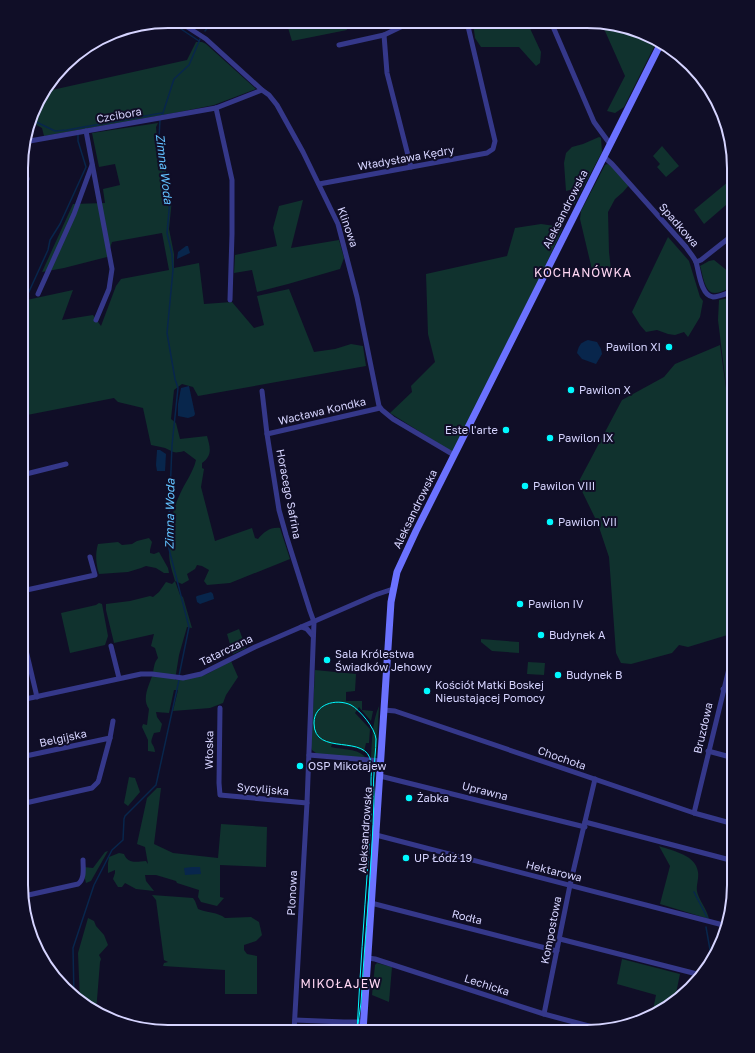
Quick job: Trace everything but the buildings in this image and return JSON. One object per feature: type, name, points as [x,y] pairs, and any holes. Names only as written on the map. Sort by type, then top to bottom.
[{"type":"main road","name":"Aleksandrowska","points":[[363,1022],[393,590],[397,572],[403,557],[658,48]]},
{"type":"street","name":"Klinowa","points":[[189,28],[206,39],[269,95],[278,105],[303,152],[336,218],[343,241],[357,297],[380,408]]},
{"type":"street","points":[[339,45],[384,35],[399,28]]},
{"type":"street","name":"Władysława Kędry","points":[[319,184],[487,153],[494,148],[496,141],[468,28]]},
{"type":"street","points":[[554,28],[594,122],[610,144]]},
{"type":"street","points":[[384,35],[387,73],[411,167]]},
{"type":"street","name":"Czcibora","points":[[31,141],[216,108],[262,90]]},
{"type":"street","points":[[216,108],[232,180],[230,300]]},
{"type":"street","points":[[86,131],[112,269],[109,289],[96,320]]},
{"type":"street","name":"Spadkowa","points":[[604,157],[686,247],[696,262],[703,287],[707,294],[715,297],[727,293]]},
{"type":"street","points":[[38,294],[74,214],[93,164]]},
{"type":"street","points":[[696,262],[701,260],[727,240]]},
{"type":"street","name":"Horacego Safrina","points":[[262,391],[267,434],[282,523],[314,622]]},
{"type":"street","points":[[380,408],[393,419],[454,455]]},
{"type":"street","name":"Wacława Kondka","points":[[267,434],[380,408]]},
{"type":"street","points":[[28,474],[66,464]]},
{"type":"street","points":[[28,590],[95,575],[90,557]]},
{"type":"street","name":"Tatarczana","points":[[28,699],[119,678],[147,674],[183,678],[208,672],[242,653],[375,595],[393,590]]},
{"type":"street","name":"Plonowa","points":[[295,1025],[307,803],[314,622]]},
{"type":"street","points":[[301,627],[307,629],[313,636]]},
{"type":"street","points":[[112,646],[119,678]]},
{"type":"street","points":[[28,656],[37,697]]},
{"type":"street","name":"Bruzdowa","points":[[694,813],[727,674]]},
{"type":"street","points":[[723,689],[727,690]]},
{"type":"street","name":"Włoska","points":[[219,793],[220,708]]},
{"type":"street","name":"Chochoła","points":[[384,710],[395,711],[694,813],[727,822]]},
{"type":"street","points":[[28,802],[92,788],[98,782],[113,721]]},
{"type":"street","name":"Belgijska","points":[[28,756],[110,738]]},
{"type":"street","points":[[708,751],[727,756]]},
{"type":"street","points":[[309,755],[381,761]]},
{"type":"street","name":"Uprawna","points":[[380,776],[727,859]]},
{"type":"street","name":"Kompostowa","points":[[544,1014],[570,885],[595,779]]},
{"type":"street","name":"Sycylijska","points":[[219,793],[222,796],[307,803]]},
{"type":"street","name":"Hektarowa","points":[[376,835],[721,924]]},
{"type":"street","points":[[29,895],[78,884],[83,879],[83,860]]},
{"type":"street","name":"Rodła","points":[[371,903],[557,951]]},
{"type":"street","points":[[560,939],[695,974]]},
{"type":"street","name":"Lechicka","points":[[368,958],[544,1014],[585,1025]]},
{"type":"street","points":[[295,1020],[363,1022]]},
{"type":"green space","points":[[288,28],[346,28],[347,30],[292,41]]},
{"type":"green space","points":[[474,28],[530,28],[541,52],[540,63],[536,66],[519,47],[481,47],[475,38]]},
{"type":"green space","points":[[604,29],[623,33],[649,42],[655,46],[624,107],[615,113],[607,111],[625,76]]},
{"type":"green space","points":[[196,42],[202,42],[256,89],[214,105],[44,136],[42,128],[35,124],[52,90],[187,60]]},
{"type":"green space","points":[[158,123],[156,127],[158,153],[163,158],[172,199],[169,229],[174,254],[174,268],[199,263],[204,304],[232,302],[254,328],[264,325],[257,296],[289,289],[314,352],[335,349],[351,344],[363,346],[366,366],[198,396],[193,387],[182,384],[174,390],[171,419],[176,423],[180,439],[207,436],[210,447],[208,457],[202,463],[202,468],[204,469],[201,487],[215,541],[252,528],[255,538],[258,539],[268,530],[280,528],[290,559],[230,583],[207,585],[204,581],[209,570],[197,565],[195,569],[187,574],[189,580],[182,584],[175,581],[169,558],[172,519],[177,501],[196,460],[184,451],[174,452],[165,448],[151,445],[143,408],[118,402],[114,398],[28,415],[28,300],[73,290],[62,320],[93,315],[101,326],[116,286],[121,279],[169,270],[162,233],[112,242],[107,257],[42,272],[73,204],[105,203],[103,189],[120,185],[115,164],[99,167],[92,133]]},
{"type":"green space","points":[[599,137],[601,138],[602,152],[574,205],[577,190],[574,189],[566,191],[564,163],[566,153],[572,147]]},
{"type":"green space","points":[[662,146],[679,166],[666,177],[657,167],[660,164],[653,156]]},
{"type":"green space","points":[[605,165],[611,165],[629,185],[615,199],[608,212],[611,270],[594,278],[580,219],[581,211]]},
{"type":"green space","points":[[727,183],[727,204],[704,224],[694,210]]},
{"type":"green space","points":[[303,200],[291,248],[339,240],[344,258],[340,269],[257,292],[252,270],[234,273],[235,255],[277,246],[273,228],[279,206]]},
{"type":"green space","points":[[541,224],[562,227],[562,230],[452,452],[390,413],[412,392],[411,386],[435,362],[428,334],[426,274],[507,256],[515,228]]},
{"type":"green space","points":[[668,237],[689,261],[700,297],[703,301],[700,317],[688,337],[684,332],[675,335],[657,330],[646,332],[632,312]]},
{"type":"green space","points":[[714,260],[727,270],[727,289],[715,293],[708,290],[706,287],[700,266]]},
{"type":"green space","points":[[727,298],[727,393],[718,320],[719,300]]},
{"type":"green space","points":[[720,345],[727,395],[727,635],[688,647],[679,645],[672,653],[631,664],[621,663],[616,653],[609,557],[598,524],[578,483],[622,400],[664,377],[675,364]]},
{"type":"green space","points":[[149,538],[152,542],[150,553],[154,554],[159,552],[168,568],[169,573],[164,573],[156,568],[146,566],[128,572],[99,574],[96,559],[98,544],[118,542],[122,545],[132,544]]},
{"type":"green space","points":[[175,581],[180,595],[183,597],[192,628],[187,627],[179,655],[175,680],[207,674],[231,661],[238,677],[226,695],[223,703],[210,708],[173,711],[178,690],[174,690],[169,713],[156,712],[157,717],[162,724],[160,732],[154,733],[151,740],[155,752],[148,751],[148,740],[142,727],[143,724],[147,725],[149,709],[146,696],[155,663],[158,658],[155,648],[151,646],[154,634],[114,643],[106,610],[106,604],[130,601],[150,596],[153,597],[159,592],[166,582],[172,584]]},
{"type":"green space","points":[[99,603],[102,604],[108,636],[105,645],[70,653],[61,613]]},
{"type":"green space","points":[[239,629],[246,648],[233,654],[227,634]]},
{"type":"green space","points":[[481,639],[519,642],[519,653],[492,651],[481,642]]},
{"type":"green space","points":[[528,662],[545,663],[544,675],[527,674]]},
{"type":"green space","points":[[315,670],[356,674],[355,691],[346,692],[346,701],[362,701],[362,710],[373,711],[371,721],[359,707],[355,713],[370,729],[369,743],[366,743],[364,752],[357,748],[332,744],[331,747],[359,752],[366,758],[317,754],[312,750]]},
{"type":"green space","points":[[379,706],[375,759],[371,758],[372,738],[375,718]]},
{"type":"green space","points":[[129,777],[135,778],[140,792],[128,806],[124,803]]},
{"type":"green space","points":[[157,788],[161,788],[154,844],[173,853],[218,858],[221,824],[267,827],[266,867],[220,865],[220,897],[224,898],[217,906],[201,902],[198,897],[199,890],[156,875],[145,875],[146,881],[154,891],[136,889],[125,883],[122,887],[118,887],[113,879],[115,870],[108,873],[109,857],[119,853],[124,854],[130,861],[146,861],[148,864],[145,847],[137,844],[147,798]]},
{"type":"green space","points":[[659,846],[683,854],[693,861],[698,872],[698,894],[709,919],[660,904],[670,866]]},
{"type":"green space","points":[[108,851],[91,881],[86,883],[84,867],[93,868],[105,852]]},
{"type":"green space","points":[[152,895],[193,898],[198,909],[225,918],[251,917],[259,922],[262,935],[256,941],[244,945],[244,950],[247,954],[257,956],[257,994],[225,994],[225,970],[163,966],[164,963],[168,962],[164,960],[156,900]]},
{"type":"green space","points":[[88,918],[94,921],[96,926],[104,935],[108,945],[99,955],[101,959],[97,1005],[80,993],[78,953]]},
{"type":"green space","points":[[622,959],[680,974],[676,992],[653,1008],[656,995],[617,984]]},
{"type":"green space","points":[[377,963],[392,967],[389,1002],[372,995],[375,965]]},
{"type":"water","points":[[188,246],[190,253],[177,259],[178,252]]},
{"type":"water","points":[[588,340],[597,342],[601,349],[602,354],[596,364],[582,359],[577,353],[580,345]]},
{"type":"water","points":[[189,386],[195,414],[194,416],[188,418],[178,416],[178,404],[181,388]]},
{"type":"water","points":[[157,450],[160,450],[166,454],[165,471],[157,471]]},
{"type":"water","points":[[211,592],[214,599],[200,604],[197,602],[197,596]]},
{"type":"water","points":[[200,867],[201,874],[185,875],[184,868]]},
{"type":"waterway","points":[[180,28],[199,41]]},
{"type":"waterway","name":"Zimna Woda","points":[[162,116],[174,79],[189,65],[200,39]]},
{"type":"waterway","points":[[36,122],[55,131],[162,113]]},
{"type":"waterway","name":"Zimna Woda","points":[[160,120],[159,138],[163,174],[170,200],[167,233],[172,254],[173,270],[167,333],[178,388],[172,445],[168,545],[189,627],[179,676]]},
{"type":"waterway","points":[[28,294],[48,250],[50,240],[60,224],[86,167],[78,141],[78,135]]},
{"type":"waterway","name":"Zimna Woda","points":[[74,988],[73,948],[94,885],[112,850],[123,840],[125,816],[156,785],[179,680]]},
{"type":"waterway","points":[[694,892],[707,917]]},
{"type":"waterway","points":[[706,927],[710,951]]},
{"type":"tram line","points":[[357,1025],[370,832],[371,763],[368,754],[361,749],[322,740],[316,733],[314,723],[315,716],[318,711],[327,704],[339,702],[351,705],[359,711],[370,725],[376,739],[370,876],[361,1003],[358,1025]]},
{"type":"place","name":"Pawilon XI","points":[[669,347]]},
{"type":"place","name":"Pawilon X","points":[[571,390]]},
{"type":"place","name":"Este l'arte","points":[[506,430]]},
{"type":"place","name":"Pawilon IX","points":[[550,438]]},
{"type":"place","name":"Pawilon VIII","points":[[525,486]]},
{"type":"place","name":"Pawilon VII","points":[[550,522]]},
{"type":"place","name":"Pawilon IV","points":[[520,604]]},
{"type":"place","name":"Budynek A","points":[[541,635]]},
{"type":"place","name":"Sala Królestwa Świadków Jehowy","points":[[327,660]]},
{"type":"place","name":"Budynek B","points":[[558,675]]},
{"type":"place","name":"Kościół Matki Boskej Nieustającej Pomocy","points":[[427,691]]},
{"type":"place","name":"OSP Mikołajew","points":[[300,766]]},
{"type":"place","name":"Żabka","points":[[409,798]]},
{"type":"place","name":"UP Łódź 19","points":[[406,858]]},
{"type":"district","name":"KOCHANÓWKA","points":[[583,273]]},
{"type":"district","name":"MIKOŁAJEW","points":[[341,984]]}]
